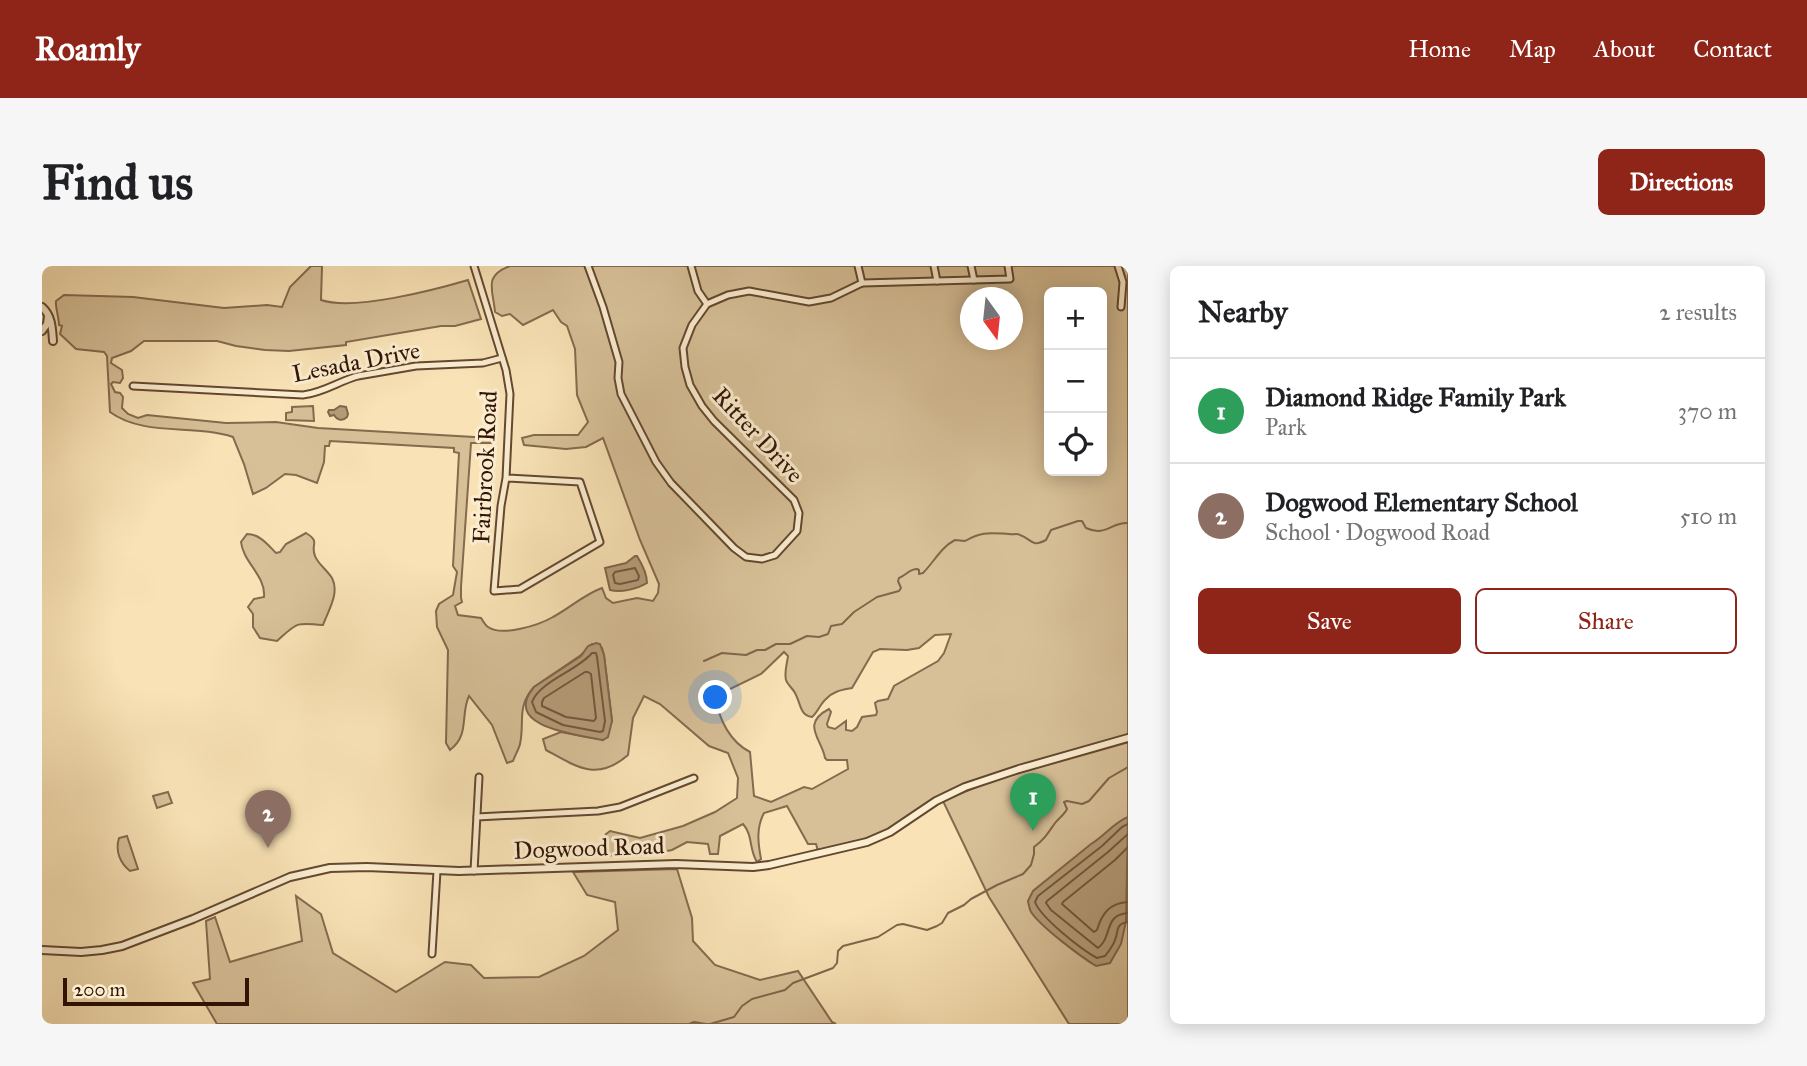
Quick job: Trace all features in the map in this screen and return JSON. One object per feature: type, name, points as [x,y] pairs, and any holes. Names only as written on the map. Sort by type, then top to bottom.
[{"type":"street","name":"Fairbrook Road","points":[[474,266],[502,358],[510,405],[506,478],[494,590],[520,590],[600,542],[580,482],[506,478]]},
{"type":"street","name":"Ritter Drive","points":[[588,266],[619,362],[621,394],[656,462],[671,482],[734,548],[746,557],[762,559],[775,555],[797,531],[799,513],[794,500],[713,421],[690,385],[683,348],[691,325],[707,304]]},
{"type":"street","points":[[691,266],[698,291],[707,304],[728,295],[749,292],[809,302],[831,298],[862,283],[1010,279],[1008,266]]},
{"type":"street","points":[[858,266],[862,283]]},
{"type":"street","points":[[934,266],[937,281]]},
{"type":"street","points":[[971,266],[974,280]]},
{"type":"street","points":[[1118,266],[1126,287],[1121,307]]},
{"type":"street","points":[[42,307],[48,314],[53,341]]},
{"type":"street","points":[[42,331],[47,324],[48,314]]},
{"type":"street","name":"Lesada Drive","points":[[133,386],[303,395],[323,391],[358,376],[416,366],[472,364],[502,358]]},
{"type":"street","name":"Dogwood Road","points":[[42,950],[93,951],[122,946],[275,883],[317,870],[354,866],[474,871],[676,864],[769,866],[867,842],[965,787],[1128,738]]},
{"type":"street","points":[[474,871],[479,777]]},
{"type":"street","points":[[477,817],[598,811],[620,807],[694,778]]},
{"type":"street","points":[[432,954],[437,871]]},
{"type":"shaded area","points":[[311,266],[322,266],[321,300],[335,303],[394,298],[468,280],[481,319],[455,326],[346,342],[346,345],[289,351],[236,346],[217,341],[144,341],[131,351],[112,358],[111,363],[122,370],[123,378],[120,383],[111,384],[115,392],[123,397],[122,408],[138,418],[147,415],[226,423],[276,422],[318,428],[491,438],[492,443],[471,443],[462,602],[455,606],[458,615],[481,618],[488,627],[502,631],[520,629],[547,620],[602,588],[606,598],[613,603],[637,598],[653,601],[659,584],[603,438],[586,447],[566,449],[524,445],[522,438],[534,435],[578,435],[588,422],[577,395],[575,349],[567,326],[553,310],[523,325],[510,314],[502,316],[495,312],[492,284],[496,274],[502,270],[510,266],[1128,266],[1128,736],[965,784],[924,805],[879,834],[853,843],[818,851],[816,844],[808,844],[787,806],[764,813],[759,830],[761,859],[757,862],[743,824],[720,836],[718,854],[710,854],[708,844],[687,842],[672,850],[656,853],[622,857],[609,855],[603,842],[610,831],[640,838],[683,826],[715,812],[737,798],[738,778],[728,753],[709,746],[660,704],[644,696],[633,718],[628,755],[617,763],[597,770],[587,769],[546,750],[543,739],[561,732],[603,740],[612,721],[604,655],[602,648],[592,644],[581,655],[534,687],[528,695],[523,708],[520,744],[513,761],[507,763],[492,725],[469,696],[460,738],[450,750],[446,743],[448,650],[437,627],[436,611],[439,604],[453,595],[457,572],[453,566],[459,453],[454,452],[454,448],[330,441],[329,446],[325,446],[324,462],[317,483],[285,474],[253,494],[233,437],[203,431],[138,425],[110,412],[107,356],[104,352],[76,349],[60,334],[62,326],[59,325],[56,301],[64,295],[133,297],[224,308],[267,305],[282,307],[290,287]],"holes":[[[951,634],[938,661],[894,686],[888,699],[875,703],[876,715],[862,717],[852,731],[846,730],[846,721],[835,729],[828,727],[831,712],[829,709],[816,720],[815,732],[825,758],[847,760],[848,769],[812,789],[804,787],[771,802],[754,796],[750,752],[735,741],[725,727],[714,692],[724,692],[761,674],[784,652],[788,656],[786,680],[803,712],[812,717],[832,694],[852,688],[873,652],[880,649],[919,648],[935,635]]]},
{"type":"shaded area","points":[[313,406],[314,421],[286,420],[286,413],[292,412],[292,407]]},
{"type":"shaded area","points":[[306,533],[314,541],[316,559],[334,584],[332,602],[323,625],[297,625],[277,641],[260,638],[253,627],[253,614],[248,607],[254,599],[264,597],[264,589],[241,542],[247,534],[252,534],[263,540],[276,553]]},
{"type":"shaded area","points":[[1128,741],[1128,1024],[1069,1024],[989,897],[943,801],[988,782]]},
{"type":"shaded area","points":[[168,792],[172,803],[157,808],[153,796]]},
{"type":"shaded area","points":[[127,836],[138,869],[130,871],[118,852],[119,838]]},
{"type":"shaded area","points":[[677,869],[692,918],[693,941],[715,965],[760,980],[798,971],[836,1024],[217,1024],[193,983],[210,979],[206,921],[215,917],[230,962],[302,941],[296,896],[321,914],[333,953],[396,992],[445,962],[471,965],[484,978],[539,977],[584,956],[618,930],[615,902],[587,895],[573,872]]},
{"type":"water","points":[[346,407],[347,417],[340,420],[334,415],[330,416],[329,410]]},
{"type":"water","points":[[635,556],[642,566],[647,583],[629,590],[610,590],[605,568],[626,563]]},
{"type":"water","points":[[600,644],[604,655],[612,721],[608,737],[603,740],[562,732],[535,720],[527,711],[526,701],[534,687],[581,656],[588,646]]},
{"type":"water","points":[[1128,817],[1126,921],[1121,944],[1110,963],[1096,966],[1043,925],[1031,912],[1028,901],[1033,891],[1113,826]]},
{"type":"waterway","points":[[704,661],[722,653],[746,655],[776,644],[790,644],[807,636],[819,637],[828,634],[831,626],[842,624],[854,612],[877,597],[899,591],[899,578],[914,569],[919,570],[919,574],[923,573],[955,540],[965,541],[981,534],[996,533],[1019,534],[1037,543],[1046,540],[1051,530],[1078,521],[1082,521],[1086,528],[1099,531],[1128,523]]},
{"type":"waterway","points":[[710,1024],[734,1017],[742,1006],[752,999],[785,990],[793,983],[833,968],[837,963],[838,951],[843,946],[878,937],[897,925],[927,930],[942,923],[948,913],[971,899],[1023,874],[1031,865],[1034,847],[1067,809],[1064,802],[1082,804],[1089,801],[1109,778],[1128,767]]},
{"type":"waterway","points":[[689,1024],[706,1024]]},
{"type":"place","name":"Diamond Ridge Family Park","points":[[1033,831]]},
{"type":"place","name":"Dogwood Elementary School","points":[[268,848]]}]
